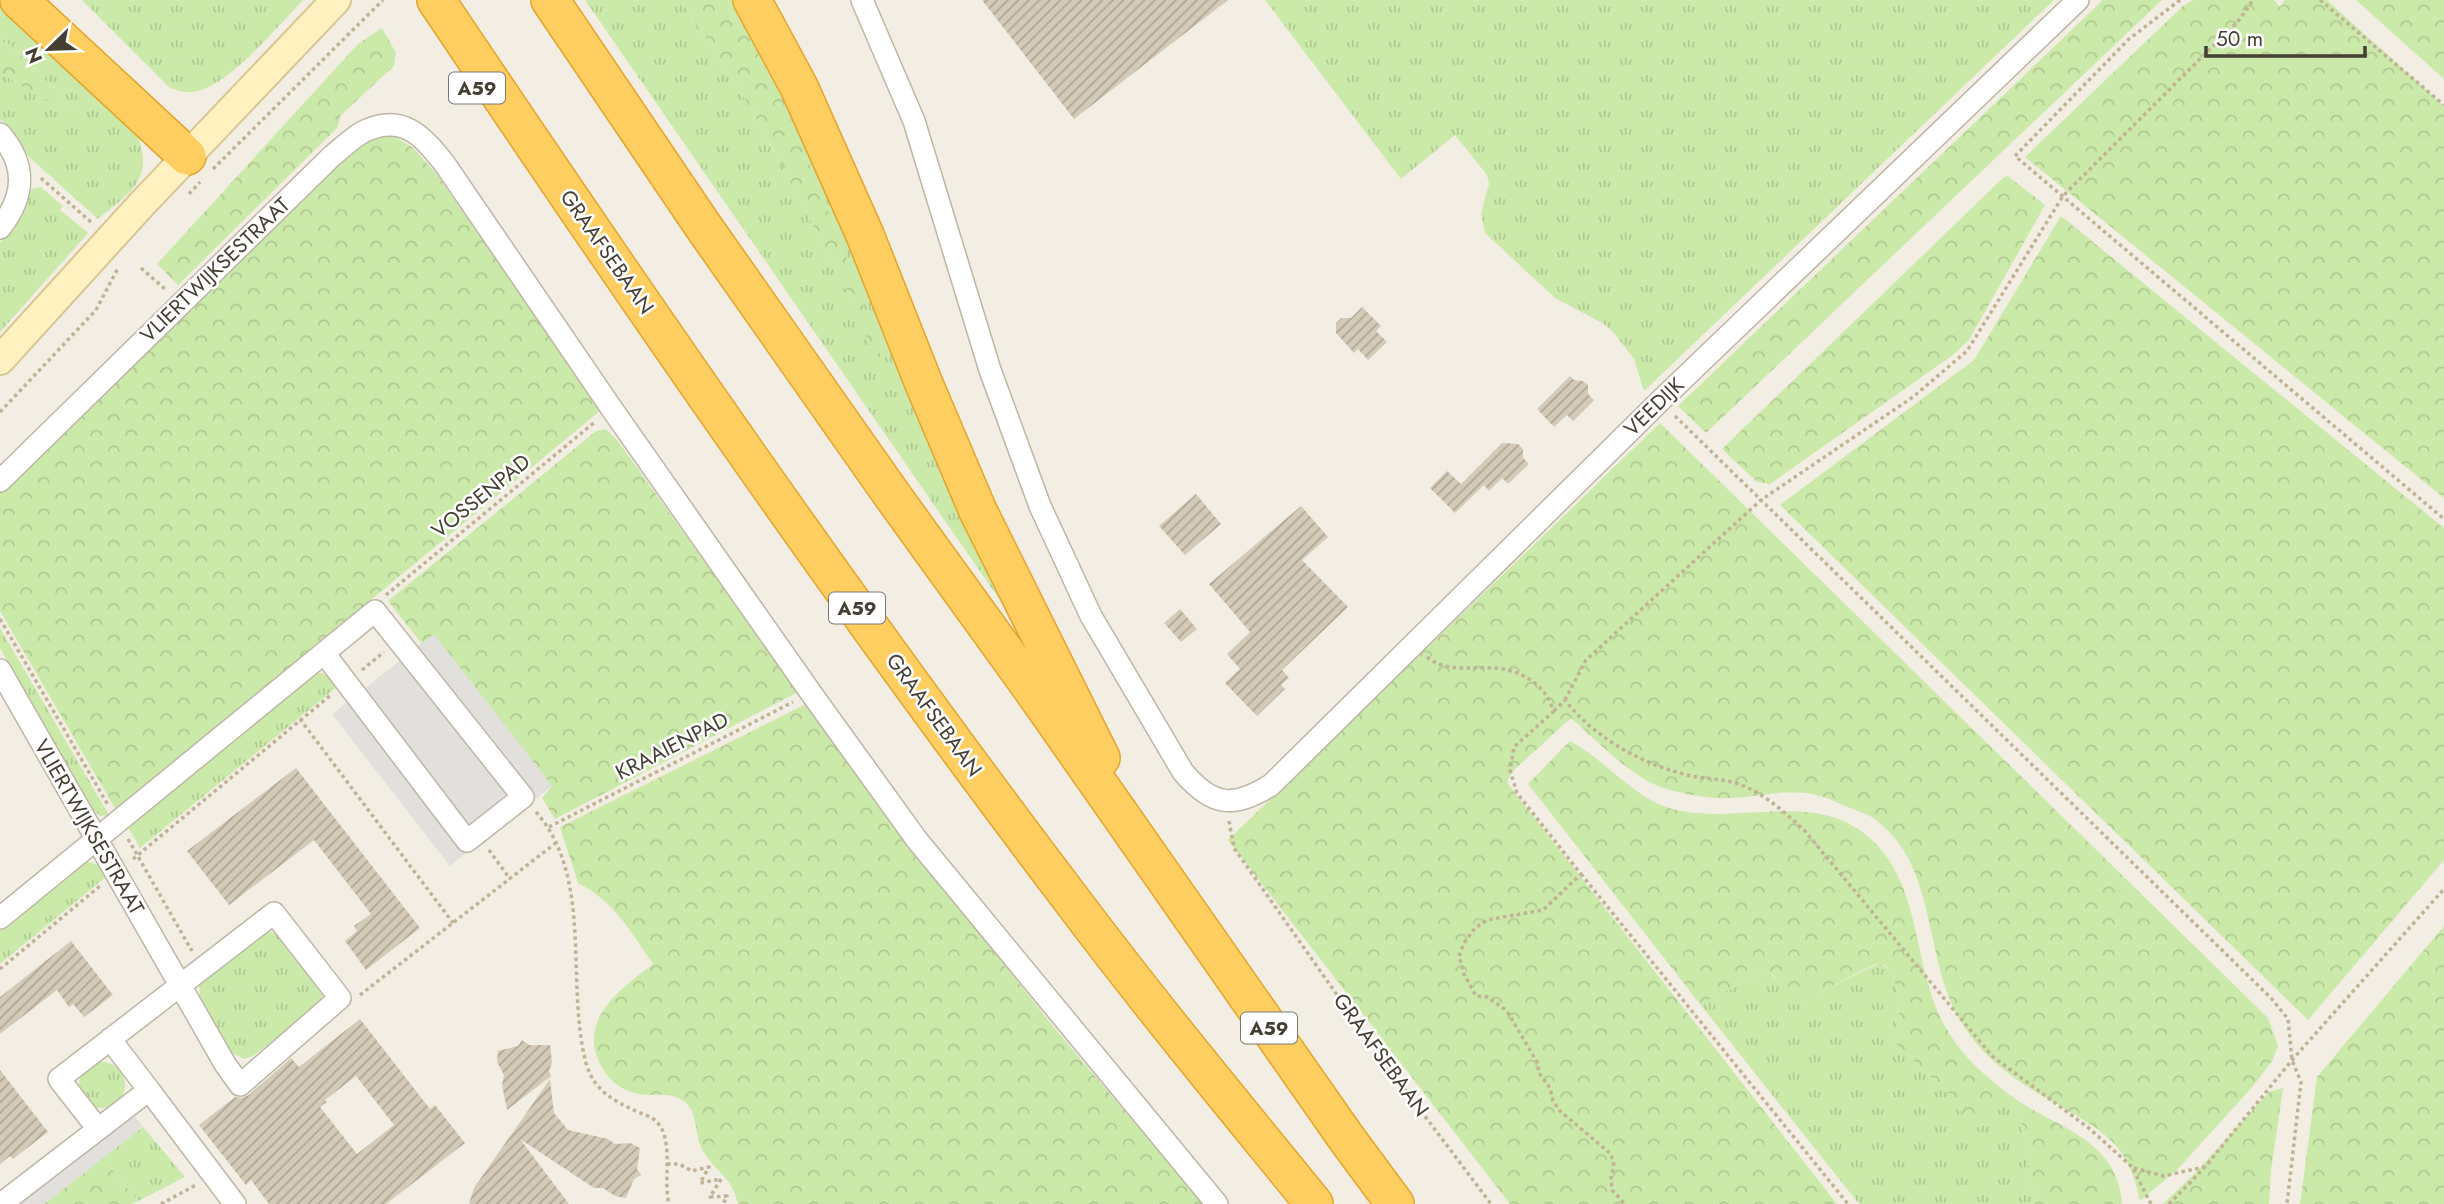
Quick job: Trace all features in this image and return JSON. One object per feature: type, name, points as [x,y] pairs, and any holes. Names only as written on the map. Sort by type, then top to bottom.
[{"type":"highway","points":[[19,0],[202,160]]},
{"type":"highway","points":[[56,0],[202,160]]},
{"type":"highway","name":"A59","points":[[408,0],[440,46],[551,172]]},
{"type":"highway","name":"GRAAFSEBAAN","points":[[436,0],[551,172],[804,535],[942,727],[1082,913],[1314,1204]]},
{"type":"highway","name":"A59","points":[[550,0],[711,237],[892,495],[1395,1204]]},
{"type":"highway","name":"A59","points":[[751,0],[799,87],[865,234],[978,511],[1080,712],[1144,851]]},
{"type":"street","points":[[0,360],[202,160],[336,0]]},
{"type":"street","points":[[862,0],[914,121],[990,370],[1040,506],[1091,616],[1184,772],[1197,788],[1210,797],[1225,801]]},
{"type":"street","name":"VEEDIJK","points":[[1225,801],[1255,795],[1271,785],[1660,401],[2078,0]]},
{"type":"street","name":"VLIERTWIJKSESTRAAT","points":[[0,481],[332,156],[366,130],[398,124],[422,136],[444,163],[611,409]]},
{"type":"street","points":[[0,134],[13,151],[20,171],[19,192],[12,210],[0,228]]},
{"type":"street","points":[[611,409],[917,840],[1217,1204]]},
{"type":"street","points":[[0,918],[375,611],[523,797],[467,841],[324,653]]},
{"type":"street","name":"VLIERTWIJKSESTRAAT","points":[[0,670],[225,1064],[240,1085],[340,998]]},
{"type":"street","points":[[98,1129],[59,1079],[274,913],[340,998]]},
{"type":"street","points":[[110,1039],[235,1204]]},
{"type":"street","points":[[1,1204],[149,1090]]},
{"type":"path","points":[[185,198],[202,160],[383,0]]},
{"type":"path","points":[[2179,0],[2129,39],[2015,156],[2444,519]]},
{"type":"path","points":[[1847,1204],[1517,793],[1510,770],[1514,747],[1565,700],[1586,660],[1761,500],[1913,397],[1967,351],[2063,196],[2239,19],[2253,0]]},
{"type":"path","points":[[2320,0],[2444,105]]},
{"type":"path","points":[[20,171],[41,177],[92,222]]},
{"type":"path","points":[[0,412],[96,310],[119,268]]},
{"type":"path","points":[[141,268],[181,303]]},
{"type":"path","points":[[1660,401],[2271,998],[2288,1019],[2292,1060],[2301,1082],[2287,1204]]},
{"type":"path","name":"VOSSENPAD","points":[[375,611],[379,601],[611,409]]},
{"type":"path","points":[[0,620],[201,967]]},
{"type":"path","points":[[1412,644],[1435,663],[1456,669],[1472,666],[1500,667],[1524,675],[1539,686],[1551,701],[1553,712]]},
{"type":"path","name":"KRAAIENPAD","points":[[549,827],[811,693]]},
{"type":"path","points":[[1565,700],[1578,717],[1619,747],[1661,769],[1737,784],[1772,800],[1804,830],[1992,1056],[2090,1129],[2132,1167],[2151,1204]]},
{"type":"path","points":[[0,969],[300,719],[453,923]]},
{"type":"path","points":[[523,797],[549,827],[569,877],[581,1035],[587,1065],[596,1086],[606,1096],[660,1124],[667,1146],[666,1192],[669,1204]]},
{"type":"path","name":"GRAAFSEBAAN","points":[[1225,801],[1234,848],[1382,1059],[1491,1204]]},
{"type":"path","points":[[477,834],[510,879]]},
{"type":"path","points":[[340,998],[352,1001],[557,842]]},
{"type":"path","points":[[1581,874],[1543,910],[1487,920],[1475,928],[1464,943],[1459,956],[1464,974],[1476,996],[1488,997],[1507,1011],[1537,1062],[1539,1073],[1550,1088],[1553,1101],[1560,1111],[1611,1154],[1614,1167],[1611,1177],[1612,1190],[1625,1204]]},
{"type":"path","points":[[2169,1204],[2205,1167],[2292,1060],[2444,889]]},
{"type":"path","points":[[666,1164],[679,1164],[692,1171],[709,1167],[700,1183],[721,1179],[710,1197],[727,1196],[723,1204]]},
{"type":"path","points":[[2132,1167],[2164,1176],[2205,1167]]},
{"type":"path","points":[[161,1204],[213,1176]]},
{"type":"green space","points":[[82,0],[303,0],[224,78],[197,91],[183,92],[170,88]]},
{"type":"green space","points":[[585,0],[681,0],[753,112],[828,253],[886,379],[782,98],[728,0],[735,0],[787,94],[1033,648]]},
{"type":"green space","points":[[681,0],[728,0],[782,97],[843,248],[888,377],[885,379],[828,253],[753,112]]},
{"type":"green space","points":[[1265,0],[2054,0],[1644,391],[1634,359],[1614,333],[1604,324],[1555,298],[1485,233],[1481,213],[1489,184],[1487,175],[1455,135],[1401,179]]},
{"type":"green space","points":[[2103,0],[2162,0],[1706,433],[1678,406]]},
{"type":"green space","points":[[2193,0],[2274,0],[2280,7],[2285,0],[2327,0],[2444,106],[2444,498],[2025,157],[2183,6]]},
{"type":"green space","points":[[2356,0],[2444,0],[2444,79]]},
{"type":"green space","points":[[0,6],[138,136],[143,164],[141,175],[136,185],[98,219],[28,156],[9,126],[0,119],[0,72],[66,111],[75,108],[0,36]]},
{"type":"green space","points":[[382,28],[396,53],[394,66],[341,115],[337,128],[178,285],[157,264],[358,44]]},
{"type":"green space","points":[[0,36],[75,108],[66,111],[0,72]]},
{"type":"green space","points":[[393,136],[412,147],[435,172],[601,410],[116,810],[0,611],[0,493],[338,163],[367,139]]},
{"type":"green space","points":[[2008,176],[2045,205],[1969,340],[1953,355],[1770,484],[1757,482],[1722,449]]},
{"type":"green space","points":[[41,187],[63,206],[60,210],[88,233],[0,332],[0,243],[21,213],[31,189]]},
{"type":"green space","points":[[2061,216],[2444,528],[2444,860],[2308,1020],[1780,505],[1974,360]]},
{"type":"green space","points":[[1660,423],[2268,1018],[2278,1046],[2272,1061],[2178,1169],[2140,1201],[2129,1166],[2113,1142],[2087,1122],[2037,1093],[1999,1066],[1965,1028],[1951,1002],[1941,974],[1920,886],[1909,860],[1893,836],[1870,816],[1831,800],[1795,792],[1713,798],[1667,789],[1646,780],[1623,765],[1571,718],[1516,768],[1508,779],[1508,784],[1837,1204],[1510,1204],[1228,840]]},
{"type":"green space","points":[[606,429],[617,440],[798,692],[555,819],[542,798],[552,786],[422,644],[388,601],[596,431]]},
{"type":"green space","points":[[0,628],[109,815],[100,816],[91,808],[0,648]]},
{"type":"green space","points":[[316,672],[329,675],[338,686],[140,848],[126,824]]},
{"type":"green space","points":[[806,704],[904,838],[1056,1030],[1203,1204],[738,1204],[730,1184],[703,1152],[692,1111],[685,1102],[673,1096],[634,1093],[622,1088],[605,1073],[594,1046],[599,1018],[617,994],[653,964],[612,908],[578,883],[560,827]]},
{"type":"green space","points":[[1570,741],[1636,791],[1665,807],[1707,814],[1810,812],[1834,817],[1857,828],[1878,846],[1893,866],[1903,889],[1929,987],[1949,1033],[1968,1058],[2007,1093],[1990,1118],[1976,1126],[1968,1120],[1950,1095],[1895,1043],[1901,1000],[1891,971],[1885,965],[1875,964],[1794,1005],[1772,973],[1765,972],[1700,1004],[1528,784]]},
{"type":"green space","points":[[86,861],[99,865],[107,876],[0,964],[0,929],[78,864]]},
{"type":"green space","points":[[2444,926],[2444,1204],[2300,1204],[2317,1077]]},
{"type":"green space","points":[[262,931],[283,936],[324,992],[317,1007],[253,1056],[244,1059],[232,1053],[200,999],[199,985],[206,973]]},
{"type":"green space","points":[[1880,963],[1891,971],[1901,1000],[1895,1043],[1950,1095],[1968,1120],[1982,1126],[2007,1093],[2018,1101],[2035,1204],[1859,1204],[1700,1004],[1765,972],[1771,973],[1795,1004]]},
{"type":"green space","points":[[102,1062],[119,1068],[125,1085],[119,1102],[102,1108],[85,1102],[79,1085],[85,1068]]},
{"type":"green space","points":[[2283,1088],[2269,1204],[2163,1204],[2269,1092]]},
{"type":"green space","points":[[2018,1101],[2085,1140],[2099,1152],[2118,1183],[2122,1204],[2035,1204]]},
{"type":"green space","points":[[143,1127],[185,1177],[138,1201],[103,1158]]},
{"type":"green space","points":[[103,1158],[138,1201],[132,1204],[44,1204]]},
{"type":"shaded area","points":[[434,634],[552,786],[450,866],[332,714]]},
{"type":"shaded area","points":[[127,1106],[143,1127],[44,1204],[1,1204]]},
{"type":"building","points":[[982,0],[1228,0],[1074,119]]},
{"type":"building","points":[[1362,307],[1381,326],[1376,331],[1387,342],[1368,360],[1358,349],[1354,353],[1336,333],[1336,323],[1341,318],[1351,318]]},
{"type":"building","points":[[1570,376],[1588,385],[1588,394],[1594,400],[1573,421],[1567,415],[1554,427],[1537,409]]},
{"type":"building","points":[[1502,443],[1518,444],[1523,449],[1523,458],[1529,464],[1508,484],[1502,478],[1489,491],[1484,485],[1455,513],[1430,488],[1447,471],[1461,484]]},
{"type":"building","points":[[1196,494],[1221,524],[1185,555],[1159,526]]},
{"type":"building","points":[[1301,506],[1328,537],[1302,560],[1348,607],[1282,670],[1289,678],[1281,685],[1285,689],[1257,716],[1225,683],[1240,669],[1227,654],[1250,632],[1209,584]]},
{"type":"building","points":[[1180,609],[1197,629],[1181,642],[1164,623]]},
{"type":"building","points":[[296,768],[420,928],[366,970],[345,941],[357,931],[354,926],[371,914],[314,840],[229,905],[187,851]]},
{"type":"building","points":[[71,941],[113,995],[84,1017],[73,1004],[69,1007],[57,990],[0,1034],[0,997]]},
{"type":"building","points":[[360,1019],[430,1109],[435,1105],[465,1143],[386,1204],[269,1204],[251,1180],[246,1185],[199,1125],[235,1097],[249,1095],[291,1058],[299,1067]],"holes":[[[356,1076],[394,1125],[357,1154],[320,1107]]]},
{"type":"building","points":[[522,1040],[529,1045],[550,1045],[551,1076],[507,1110],[502,1085],[504,1075],[497,1062],[498,1051],[518,1046]]},
{"type":"building","points":[[0,1070],[48,1132],[13,1159],[10,1156],[0,1164]]},
{"type":"building","points":[[550,1079],[554,1113],[568,1130],[608,1139],[615,1144],[630,1143],[640,1148],[637,1169],[641,1175],[634,1179],[626,1198],[615,1196],[603,1188],[594,1188],[520,1139],[569,1204],[469,1204],[474,1188]]}]
